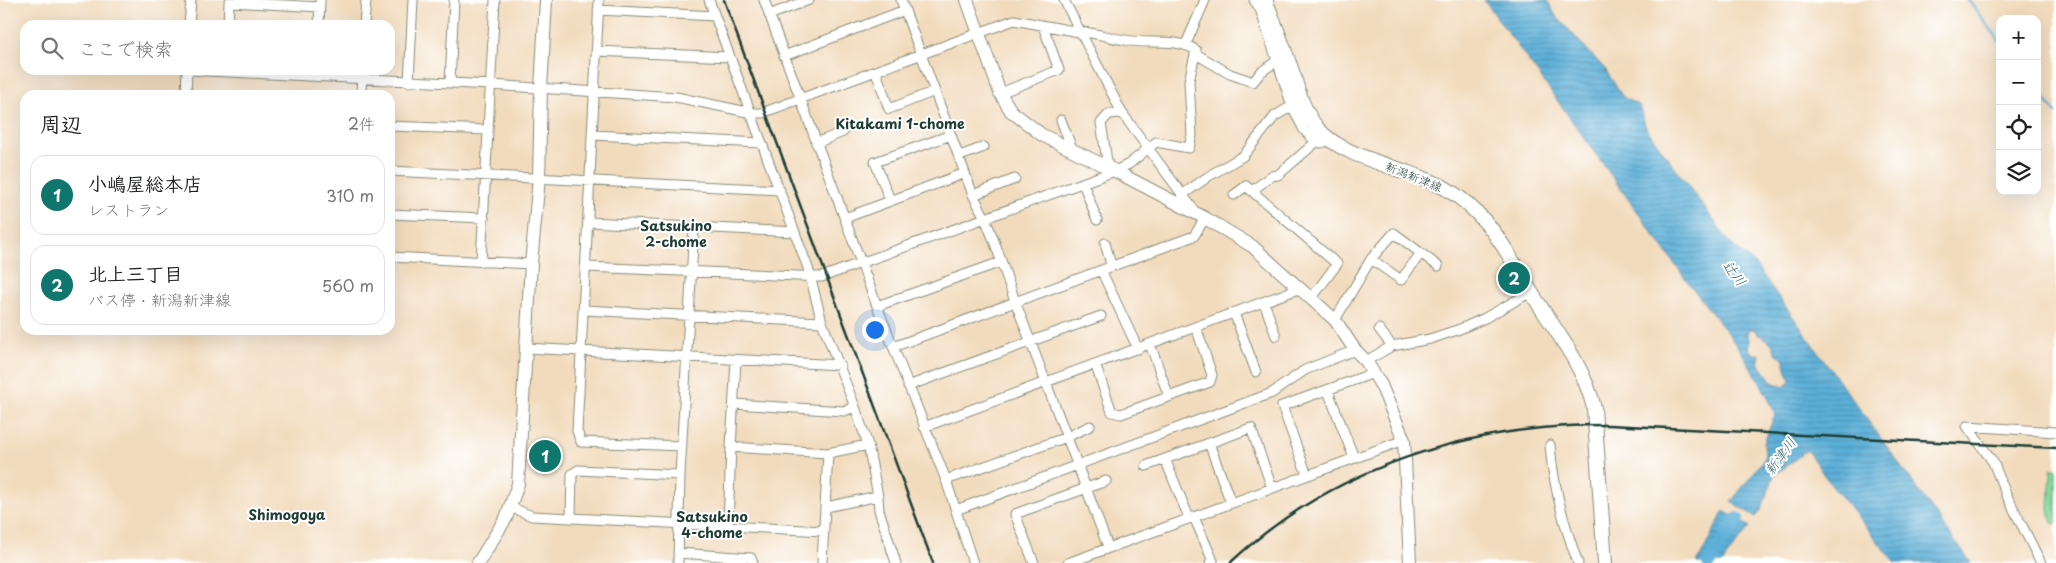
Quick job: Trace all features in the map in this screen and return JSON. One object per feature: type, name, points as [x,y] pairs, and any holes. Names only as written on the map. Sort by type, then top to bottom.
[{"type":"main road","name":"新潟新津線","points":[[1264,0],[1274,21],[1301,98],[1322,141],[1428,180],[1445,188],[1462,200],[1488,225],[1574,359],[1590,391],[1596,430],[1605,563]]},
{"type":"street","points":[[189,20],[191,0]]},
{"type":"street","points":[[364,20],[366,0]]},
{"type":"street","points":[[409,82],[413,0]]},
{"type":"street","points":[[450,83],[454,0]]},
{"type":"street","points":[[481,262],[495,0]]},
{"type":"street","points":[[478,563],[510,507],[518,484],[530,264],[539,178],[546,0]]},
{"type":"street","points":[[599,0],[577,431],[581,442],[682,446]]},
{"type":"street","points":[[709,0],[780,190],[811,278],[822,322],[840,365],[868,445],[878,496],[878,510],[896,563]]},
{"type":"street","points":[[764,0],[877,306],[946,480],[973,563]]},
{"type":"street","points":[[769,15],[809,0]]},
{"type":"street","points":[[901,0],[973,195],[986,219],[1015,302],[1068,437],[1108,548]]},
{"type":"street","points":[[967,0],[1000,93],[1011,111],[1042,136],[1112,169],[1252,246],[1335,320],[1355,350],[1366,361],[1381,385],[1404,440],[1410,563]]},
{"type":"street","points":[[1064,0],[1122,113],[1182,195],[1202,217]]},
{"type":"street","points":[[1186,44],[1204,0]]},
{"type":"street","points":[[1252,191],[1271,176],[1278,175],[1322,141],[1304,130],[1292,106],[1260,9],[1254,0]]},
{"type":"street","points":[[228,20],[230,2],[320,4],[319,20]]},
{"type":"street","points":[[598,10],[715,16]]},
{"type":"street","points":[[784,56],[905,10]]},
{"type":"street","points":[[368,75],[409,82],[491,85],[676,97],[752,113],[762,113],[1014,20],[1079,32],[1090,32],[1126,41],[1186,44],[1196,50],[1189,81],[1192,135],[1189,148],[1156,142],[1129,164],[1112,169],[1083,183],[861,262],[827,276],[811,278],[586,267]]},
{"type":"street","points":[[1000,93],[1059,70],[1043,26]]},
{"type":"street","points":[[596,51],[730,57]]},
{"type":"street","points":[[1196,54],[1230,74],[1253,82],[1261,72],[1278,60]]},
{"type":"street","points":[[876,72],[889,109],[935,91]]},
{"type":"street","points":[[186,90],[188,75]]},
{"type":"street","points":[[361,90],[362,75]]},
{"type":"street","points":[[1182,195],[1243,156],[1276,116],[1292,106]]},
{"type":"street","points":[[1112,169],[1102,123],[1109,114],[1122,113]]},
{"type":"street","points":[[1061,120],[1073,151]]},
{"type":"street","points":[[395,126],[488,130]]},
{"type":"street","points":[[816,143],[843,132]]},
{"type":"street","points":[[592,135],[762,143]]},
{"type":"street","points":[[890,200],[875,162],[952,135]]},
{"type":"street","points":[[960,156],[984,147]]},
{"type":"street","points":[[395,171],[780,190]]},
{"type":"street","points":[[845,218],[965,174]]},
{"type":"street","points":[[973,195],[1015,179]]},
{"type":"street","points":[[1083,183],[1097,220]]},
{"type":"street","points":[[1234,195],[1246,186],[1337,264],[1311,299]]},
{"type":"street","points":[[395,214],[484,218]]},
{"type":"street","points":[[893,347],[1194,236],[1202,217]]},
{"type":"street","points":[[588,222],[795,232]]},
{"type":"street","points":[[694,227],[680,475],[678,558],[750,558],[753,563]]},
{"type":"street","points":[[1335,320],[1371,259],[1394,233],[1438,266]]},
{"type":"street","points":[[1105,243],[1111,266]]},
{"type":"street","points":[[1371,259],[1401,280],[1421,253]]},
{"type":"street","points":[[395,257],[530,264]]},
{"type":"street","points":[[877,306],[1001,262]]},
{"type":"street","points":[[1100,270],[1138,349]]},
{"type":"street","points":[[924,427],[1298,289]]},
{"type":"street","points":[[1366,361],[1392,346],[1430,339],[1460,329],[1485,318],[1531,292]]},
{"type":"street","points":[[1264,302],[1276,336]]},
{"type":"street","points":[[583,310],[822,322]]},
{"type":"street","points":[[1234,313],[1256,372]]},
{"type":"street","points":[[908,386],[1101,316]]},
{"type":"street","points":[[1095,364],[1112,412],[1121,414],[1210,382],[1212,375],[1196,327]]},
{"type":"street","points":[[1379,329],[1392,346]]},
{"type":"street","points":[[1150,344],[1169,397]]},
{"type":"street","points":[[526,348],[840,365]]},
{"type":"street","points":[[956,510],[1272,393],[1305,370],[1355,350]]},
{"type":"street","points":[[728,526],[736,360]]},
{"type":"street","points":[[1307,475],[1282,406],[1374,373]]},
{"type":"street","points":[[1328,390],[1354,458]]},
{"type":"street","points":[[734,404],[844,411],[855,407]]},
{"type":"street","points":[[946,480],[1068,437],[1090,426]]},
{"type":"street","points":[[2041,563],[2006,494],[1993,462],[1967,426],[2056,432]]},
{"type":"street","points":[[1146,466],[1251,428],[1272,488]]},
{"type":"street","points":[[1068,563],[1081,561],[1108,548],[1404,440]]},
{"type":"street","points":[[1210,443],[1231,503]]},
{"type":"street","points":[[732,447],[828,453],[868,445]]},
{"type":"street","points":[[1550,445],[1551,466],[1578,563]]},
{"type":"street","points":[[822,563],[828,453]]},
{"type":"street","points":[[1165,459],[1213,561],[1210,563]]},
{"type":"street","points":[[571,518],[572,474],[578,470],[680,475]]},
{"type":"street","points":[[1034,563],[1016,514],[1106,481]]},
{"type":"street","points":[[826,507],[878,496]]},
{"type":"street","points":[[510,507],[532,516],[824,531]]},
{"type":"green space","points":[[2051,469],[2056,469],[2056,524],[2052,523],[2049,510]]},
{"type":"water","name":"辻川","points":[[1484,0],[1547,0],[1556,16],[1605,69],[1623,97],[1640,106],[1646,128],[1731,244],[1754,263],[1971,563],[1895,563],[1824,475],[1807,450],[1774,476],[1761,510],[1756,517],[1731,502],[1765,458],[1764,443],[1775,414],[1766,394],[1732,339],[1679,270]],"holes":[[[1749,328],[1757,331],[1758,335],[1772,344],[1776,353],[1784,360],[1790,381],[1784,387],[1772,382],[1758,362],[1759,354],[1754,354],[1748,347],[1750,341],[1747,334]]]},
{"type":"water","points":[[1724,511],[1750,527],[1723,563],[1697,563]]},
{"type":"waterway","points":[[1968,0],[1996,36]]},
{"type":"waterway","points":[[2041,94],[2056,113]]},
{"type":"waterway","name":"新津川","points":[[1709,563],[1737,519]]},
{"type":"railway","points":[[724,0],[933,563]]},
{"type":"railway","points":[[1230,563],[1270,529],[1313,501],[1358,477],[1406,458],[1455,443],[1506,433],[1557,427],[1609,425],[2056,448]]},
{"type":"place","name":"北上三丁目","points":[[1514,278]]},
{"type":"place","name":"小嶋屋総本店","points":[[545,456]]},
{"type":"district","name":"Kitakami 1-chome","points":[[900,123]]},
{"type":"district","name":"Satsukino 2-chome","points":[[676,234]]},
{"type":"district","name":"Shimogoya","points":[[287,514]]},
{"type":"district","name":"Satsukino 4-chome","points":[[712,524]]}]
